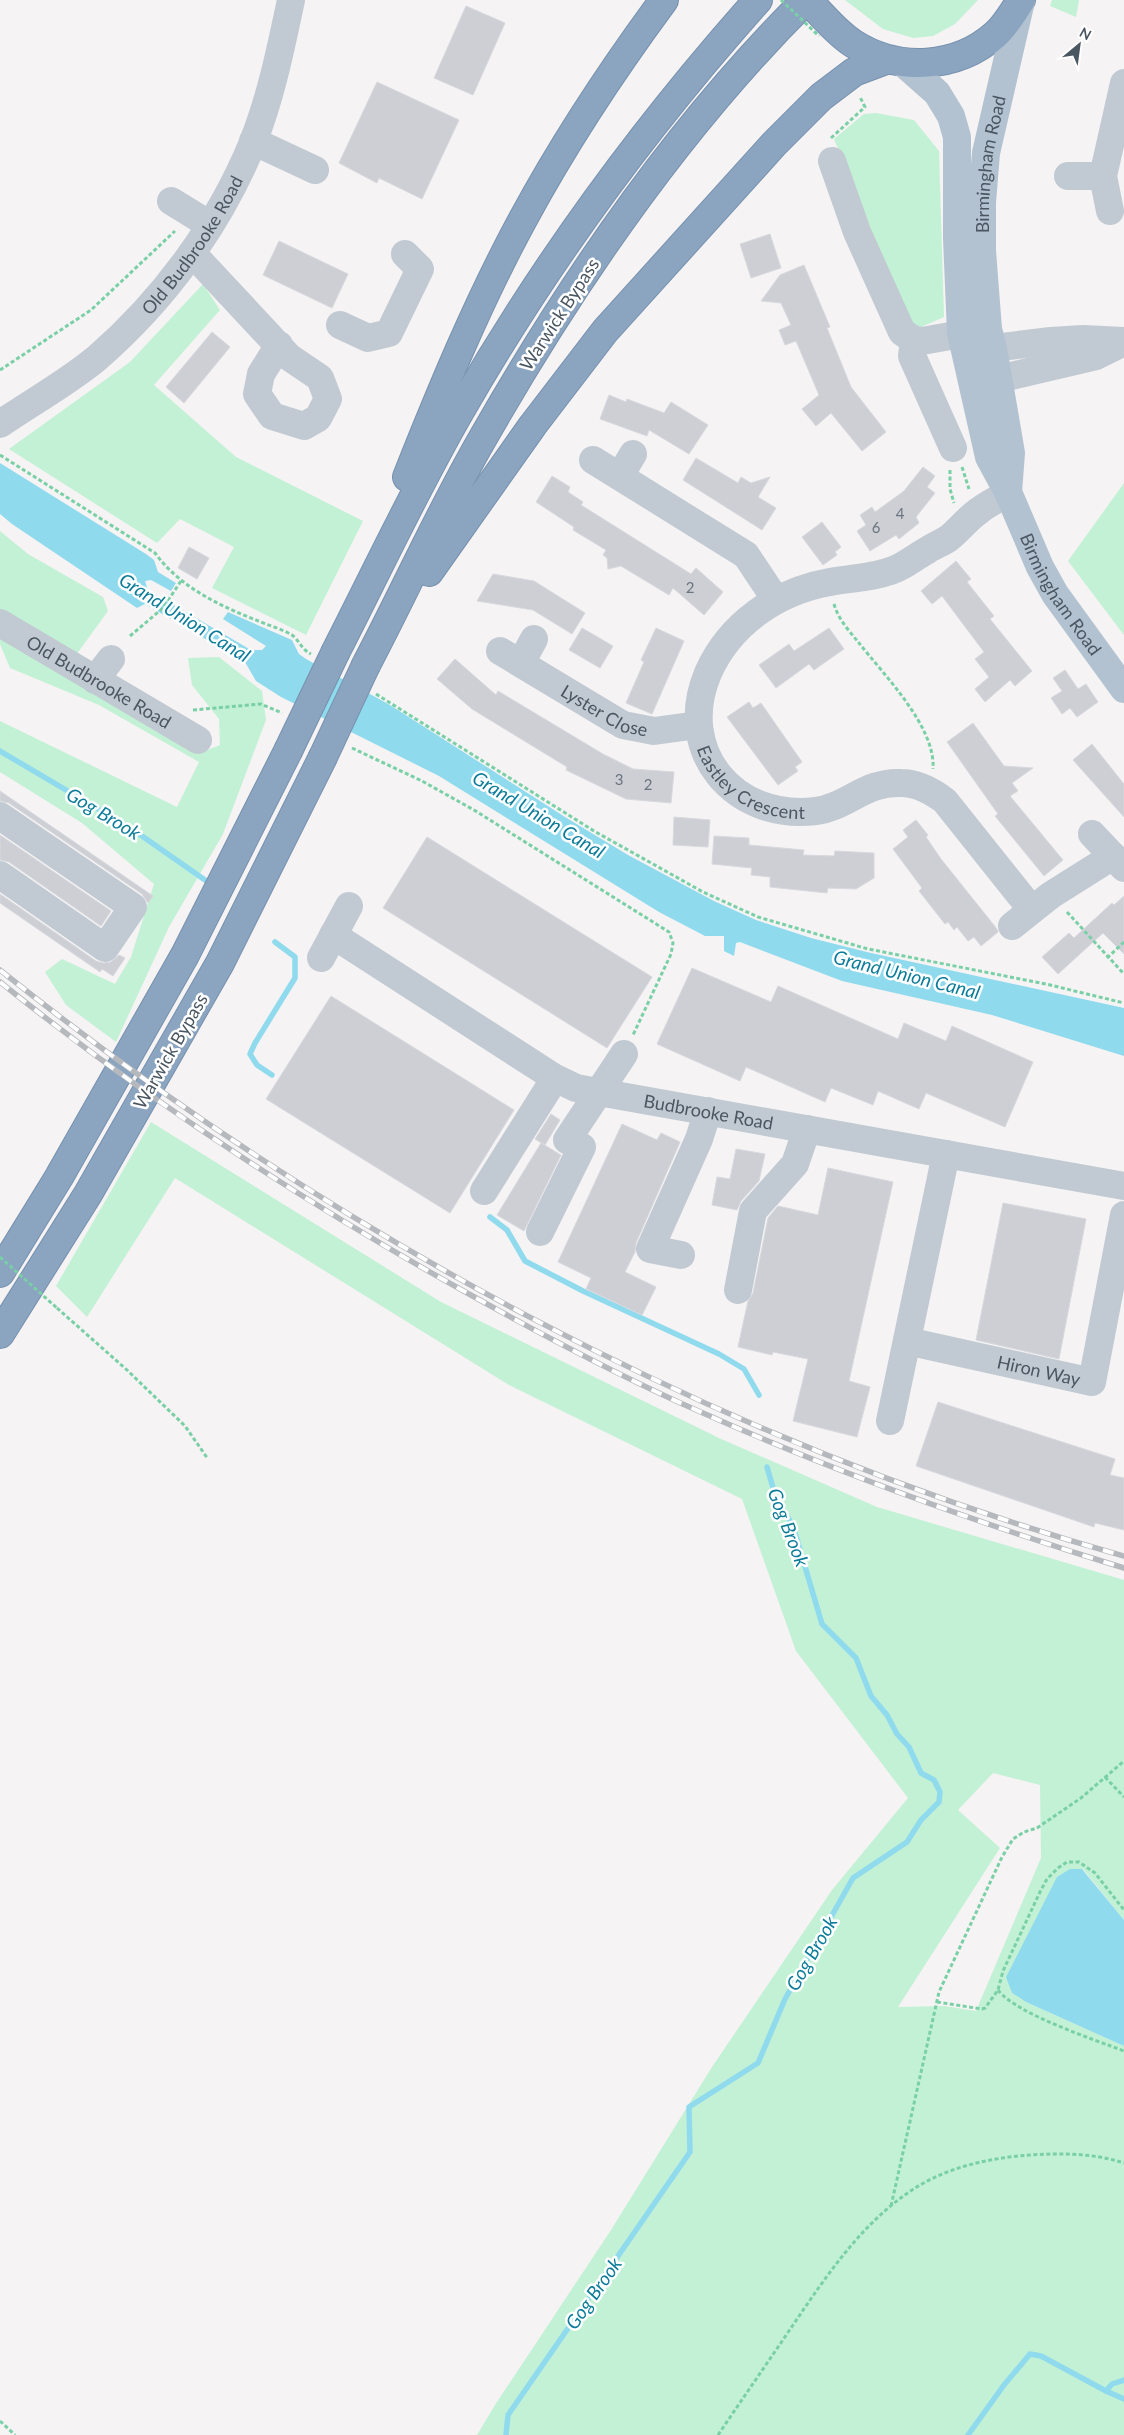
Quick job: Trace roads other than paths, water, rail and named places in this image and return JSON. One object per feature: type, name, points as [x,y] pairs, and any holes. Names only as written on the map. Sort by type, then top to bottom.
[{"type":"highway","points":[[350,623],[436,404],[492,280],[523,219],[579,125],[664,0]]},
{"type":"highway","name":"Warwick Bypass","points":[[0,1273],[59,1177],[186,955],[288,751],[324,653],[350,623],[402,516],[460,411],[542,276],[577,224],[697,69],[758,0]]},
{"type":"highway","points":[[806,0],[825,30],[894,61]]},
{"type":"highway","name":"Warwick Bypass","points":[[0,1334],[88,1194],[220,963],[322,759],[371,668],[483,437],[558,312],[620,222],[679,144],[726,88],[806,0]]},
{"type":"highway","points":[[371,668],[533,425],[605,331],[774,144],[821,97],[854,72],[894,61],[925,63],[946,60],[970,52],[998,32],[1021,0]]},
{"type":"main road","name":"Birmingham Road","points":[[1008,492],[1011,453],[991,339],[982,252],[982,202],[986,152],[1021,0]]},
{"type":"main road","name":"Birmingham Road","points":[[894,61],[941,98],[951,116],[957,137],[957,238],[961,334],[989,457],[1008,492],[1040,567],[1055,594],[1124,689]]},
{"type":"street","name":"Old Budbrooke Road","points":[[0,424],[96,358],[153,302],[192,253],[191,214],[253,141],[278,57],[291,0]]},
{"type":"street","points":[[1110,211],[1103,176],[1124,83]]},
{"type":"street","points":[[253,141],[316,170]]},
{"type":"street","points":[[832,161],[857,232],[899,327],[906,336],[922,341],[961,334],[991,339],[1124,341]]},
{"type":"street","points":[[1068,176],[1103,176]]},
{"type":"street","points":[[192,253],[279,345]]},
{"type":"street","points":[[340,325],[368,338],[389,333],[420,269],[406,254]]},
{"type":"street","points":[[991,339],[968,365],[998,379],[1096,356],[1124,341]]},
{"type":"street","points":[[914,340],[912,356],[956,440]]},
{"type":"street","points":[[593,460],[627,465],[746,555],[776,600]]},
{"type":"street","name":"Eastley Crescent","points":[[1008,492],[975,514],[948,539],[894,570],[866,578],[830,582],[792,592],[756,612],[738,628],[714,661],[702,692],[698,725],[700,741],[714,769],[735,790],[758,803],[788,811],[819,810],[834,806],[868,788],[890,783],[911,784],[928,790],[945,802],[1031,910],[1118,862]]},
{"type":"street","name":"Old Budbrooke Road","points":[[0,623],[103,669],[198,740]]},
{"type":"street","name":"Lyster Close","points":[[534,639],[511,657],[624,725],[654,731],[698,725]]},
{"type":"street","points":[[0,816],[133,907],[105,948],[0,875]]},
{"type":"street","points":[[1092,834],[1118,862]]},
{"type":"street","name":"Budbrooke Road","points":[[349,906],[327,947],[555,1078],[576,1088],[1124,1186]]},
{"type":"street","points":[[540,1232],[582,1147],[567,1140],[624,1054]]},
{"type":"street","points":[[484,1192],[555,1078]]},
{"type":"street","points":[[681,1255],[650,1250],[699,1139],[708,1111]]},
{"type":"street","points":[[738,1290],[753,1211],[795,1164],[807,1129]]},
{"type":"street","points":[[890,1421],[946,1154]]},
{"type":"street","name":"Hiron Way","points":[[907,1341],[1092,1382],[1124,1215]]},
{"type":"water","name":"Grand Union Canal","points":[[0,463],[146,554],[154,560],[158,572],[176,583],[171,591],[151,580],[145,581],[148,590],[251,650],[262,650],[266,646],[223,619],[228,612],[292,640],[299,654],[306,659],[390,705],[628,855],[714,901],[756,920],[811,938],[871,953],[1124,1008],[1124,1056],[992,1015],[842,981],[740,942],[736,943],[734,956],[724,951],[724,936],[705,936],[659,912],[439,776],[281,697],[256,681],[245,662],[145,604],[137,608],[12,524],[0,514]]},
{"type":"water","points":[[1070,1869],[1082,1869],[1124,1920],[1124,2046],[1026,2002],[1012,1993],[1006,1977],[1057,1877]]},
{"type":"waterway","name":"Gog Brook","points":[[0,751],[132,829],[205,880]]},
{"type":"waterway","name":"Gog Brook","points":[[272,1075],[257,1065],[250,1054],[295,978],[295,957],[275,942]]},
{"type":"waterway","name":"Gog Brook","points":[[490,1217],[507,1230],[525,1261],[583,1291],[719,1354],[744,1369],[759,1395]]},
{"type":"waterway","name":"Gog Brook","points":[[506,2435],[508,2415],[690,2152],[689,2107],[758,2063],[785,1999],[853,1878],[907,1842],[921,1820],[939,1802],[940,1792],[934,1780],[921,1773],[909,1747],[897,1734],[887,1715],[871,1696],[856,1658],[822,1624],[793,1526],[776,1498],[767,1467]]},
{"type":"waterway","points":[[968,2435],[1004,2385],[1030,2354],[1041,2356],[1106,2391],[1112,2384],[1124,2380]]},
{"type":"waterway","points":[[1106,2391],[1124,2399]]},
{"type":"railway","points":[[0,970],[126,1066],[257,1156],[393,1241],[533,1319],[677,1390],[824,1454],[973,1509],[1124,1556]]},
{"type":"railway","points":[[0,982],[112,1068],[170,1109],[287,1186],[408,1259],[585,1356],[673,1400],[806,1457],[964,1516],[1124,1568]]}]
